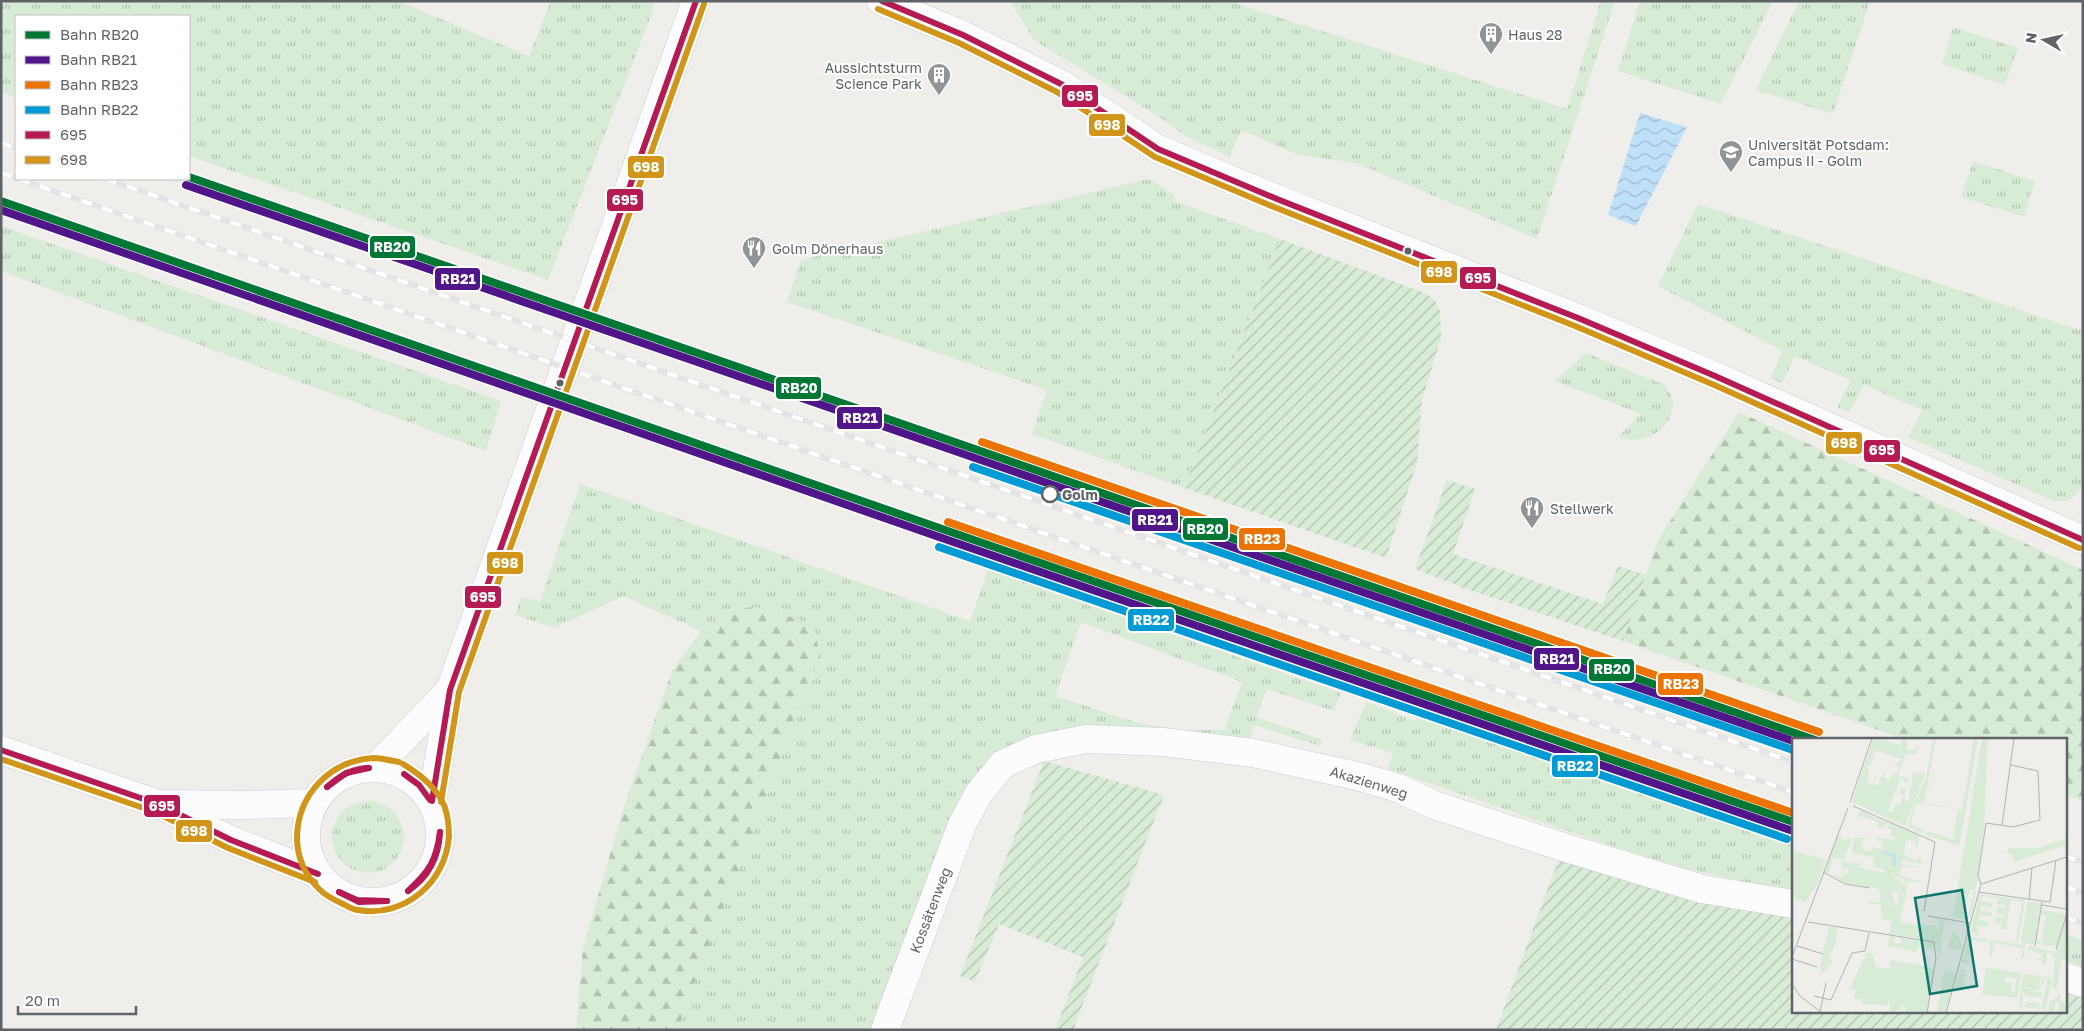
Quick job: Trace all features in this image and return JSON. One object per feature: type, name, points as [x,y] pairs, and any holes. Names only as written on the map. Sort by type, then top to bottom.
[{"type":"street","points":[[432,801],[450,690],[696,1]]},
{"type":"street","points":[[881,1],[963,35],[1061,84],[1158,149],[1277,199],[1578,318],[1715,376],[2083,540]]},
{"type":"street","points":[[376,767],[450,690]]},
{"type":"street","name":"Akazienweg","points":[[979,793],[1003,764],[1036,749],[1086,739],[1164,742],[1245,752],[1332,770],[1398,788],[1434,805],[1553,844],[1702,889],[1792,904]]},
{"type":"street","points":[[1,750],[158,804],[231,840],[318,874]]},
{"type":"street","points":[[376,767],[398,771],[418,783],[432,801],[439,818],[441,835],[438,853],[431,870],[420,883],[406,894],[387,901],[368,902],[348,898],[331,888],[318,874],[309,858],[305,839],[307,821],[313,803],[324,788],[339,776],[357,769],[376,767]]},
{"type":"street","name":"Kossätenweg","points":[[885,1030],[962,825],[979,793]]},
{"type":"street","points":[[158,804],[244,805],[313,803]]},
{"type":"street","points":[[2066,977],[2083,983]]},
{"type":"green space","points":[[1,1],[398,1],[529,56],[551,1],[655,1],[651,16],[548,280],[190,156],[190,15],[15,15],[15,97],[1,92]]},
{"type":"green space","points":[[1010,1],[1228,1],[1567,109],[1601,1],[1615,1],[1537,239],[1356,163],[1299,155],[1241,130],[1230,157],[1187,137],[1158,116],[1034,40]]},
{"type":"green space","points":[[1640,1],[1773,1],[1721,104],[1618,71]]},
{"type":"green space","points":[[1799,1],[1870,1],[1833,114],[1756,90]]},
{"type":"green space","points":[[1953,27],[2018,48],[2005,85],[1942,64]]},
{"type":"green space","points":[[1973,161],[2035,181],[2024,217],[1961,197]]},
{"type":"green space","points":[[1149,179],[1175,195],[1174,201],[1280,239],[1184,488],[1032,434],[1047,390],[787,302],[801,260]]},
{"type":"green space","points":[[1698,204],[2083,331],[2083,484],[2078,493],[2071,499],[2062,501],[2052,500],[1908,437],[1922,410],[1864,385],[1849,412],[1837,407],[1851,380],[1795,356],[1782,383],[1770,378],[1783,351],[1658,286]]},
{"type":"green space","points":[[1,226],[501,401],[486,451],[1,271]]},
{"type":"green space","points":[[1280,239],[1425,293],[1435,300],[1440,311],[1441,338],[1422,400],[1417,463],[1386,558],[1184,488]]},
{"type":"green space","points":[[1586,353],[1665,385],[1671,394],[1673,404],[1672,413],[1662,428],[1644,438],[1632,440],[1618,437],[1641,414],[1555,381]]},
{"type":"green space","points":[[1739,412],[2083,570],[2083,801],[2066,795],[2066,738],[1901,738],[1623,641],[1658,540]]},
{"type":"green space","points":[[1447,480],[1475,489],[1453,554],[1603,604],[1618,566],[1646,575],[1623,641],[1464,588],[1415,569]]},
{"type":"green space","points":[[580,484],[970,621],[988,570],[1341,693],[1334,711],[1267,689],[1256,717],[1323,740],[1320,746],[1254,725],[1245,752],[1163,742],[1003,764],[885,1030],[677,1030],[814,672],[723,616],[701,631],[623,596],[555,628],[515,615],[521,597],[540,601]],"holes":[[[1081,622],[1242,682],[1224,730],[1182,730],[1138,723],[1055,696]]]},
{"type":"green space","points":[[756,607],[798,619],[814,628],[819,651],[814,672],[677,1030],[576,1030],[583,948],[623,810],[672,671],[701,631],[723,616],[743,608]]},
{"type":"green space","points":[[1366,702],[1415,721],[1422,702],[1792,836],[1792,892],[1682,868],[1591,839],[1388,769],[1393,753],[1350,740]]},
{"type":"green space","points":[[1044,761],[1164,795],[1073,1030],[1055,1030],[1083,957],[999,924],[975,982],[960,976]]},
{"type":"green space","points":[[368,801],[388,807],[398,817],[404,837],[398,857],[388,867],[368,873],[348,867],[338,857],[332,837],[338,817],[348,807]]},
{"type":"green space","points":[[1563,847],[1792,904],[1792,1014],[2066,1014],[2066,977],[2083,983],[2083,1030],[1496,1030]]},
{"type":"green space","points":[[2066,934],[2083,940],[2083,967],[2066,960]]},
{"type":"water","points":[[1640,113],[1687,127],[1636,226],[1608,215]]},
{"type":"railway","points":[[1,143],[15,148]]},
{"type":"railway","points":[[1,173],[15,178]]},
{"type":"railway","points":[[22,180],[1792,792]]},
{"type":"railway","points":[[109,180],[1792,762]]},
{"type":"railway","points":[[2066,856],[2083,862]]},
{"type":"railway","points":[[2066,887],[2083,893]]},
{"type":"railway","points":[[2066,917],[2083,924]]},
{"type":"rail line","name":"RB20","points":[[190,177],[1809,738]]},
{"type":"rail line","name":"RB21","points":[[186,185],[1792,741]]},
{"type":"rail line","name":"RB20","points":[[1,201],[945,530],[1792,822]]},
{"type":"rail line","name":"RB21","points":[[1,210],[942,538],[1790,830]]},
{"type":"rail line","name":"RB23","points":[[982,442],[1819,732]]},
{"type":"rail line","name":"RB22","points":[[973,467],[1792,750]]},
{"type":"rail line","name":"RB23","points":[[948,522],[1792,813]]},
{"type":"rail line","name":"RB22","points":[[939,547],[1787,839]]},
{"type":"transit line","name":"695","points":[[432,801],[450,690],[696,1]]},
{"type":"transit line","name":"695","points":[[882,1],[963,35],[1061,84],[1158,149],[1277,199],[1578,318],[1715,376],[2083,540]]},
{"type":"transit line","name":"698","points":[[441,802],[459,692],[704,4]]},
{"type":"transit line","name":"698","points":[[878,9],[959,43],[1057,92],[1155,157],[1274,207],[1575,326],[1712,384],[2079,548]]},
{"type":"transit line","name":"695","points":[[1,750],[158,804],[231,840],[318,874]]},
{"type":"transit line","name":"698","points":[[399,762],[373,758],[357,760],[343,766],[319,782],[303,807],[297,837],[298,852],[306,872],[314,884],[324,893],[354,909],[375,911],[392,908],[407,902],[431,882],[440,868],[446,853],[449,832],[445,807],[429,784],[403,764]]},
{"type":"transit line","name":"698","points":[[1,759],[155,812],[228,848],[315,882]]},
{"type":"transit line","name":"695","points":[[327,787],[346,773],[357,769],[369,768]]},
{"type":"transit line","name":"695","points":[[327,787],[346,773],[369,768]]},
{"type":"transit line","name":"695","points":[[404,774],[419,785],[430,800]]},
{"type":"transit line","name":"695","points":[[408,891],[421,878],[434,859],[440,832]]},
{"type":"transit line","name":"695","points":[[408,891],[422,879],[432,866],[438,850],[440,832]]},
{"type":"transit line","name":"695","points":[[339,892],[357,900],[387,901]]},
{"type":"transit line","name":"695","points":[[339,892],[359,902],[387,901]]},
{"type":"place","name":"Haus 28","points":[[1491,55]]},
{"type":"place","name":"Aussichtsturm Science Park","points":[[939,96]]},
{"type":"place","name":"Universität Potsdam: Campus II - Golm","points":[[1731,173]]},
{"type":"place","name":"Golm Dönerhaus","points":[[754,269]]},
{"type":"place","name":"Golm","points":[[1050,494]]},
{"type":"place","name":"Stellwerk","points":[[1532,529]]}]
